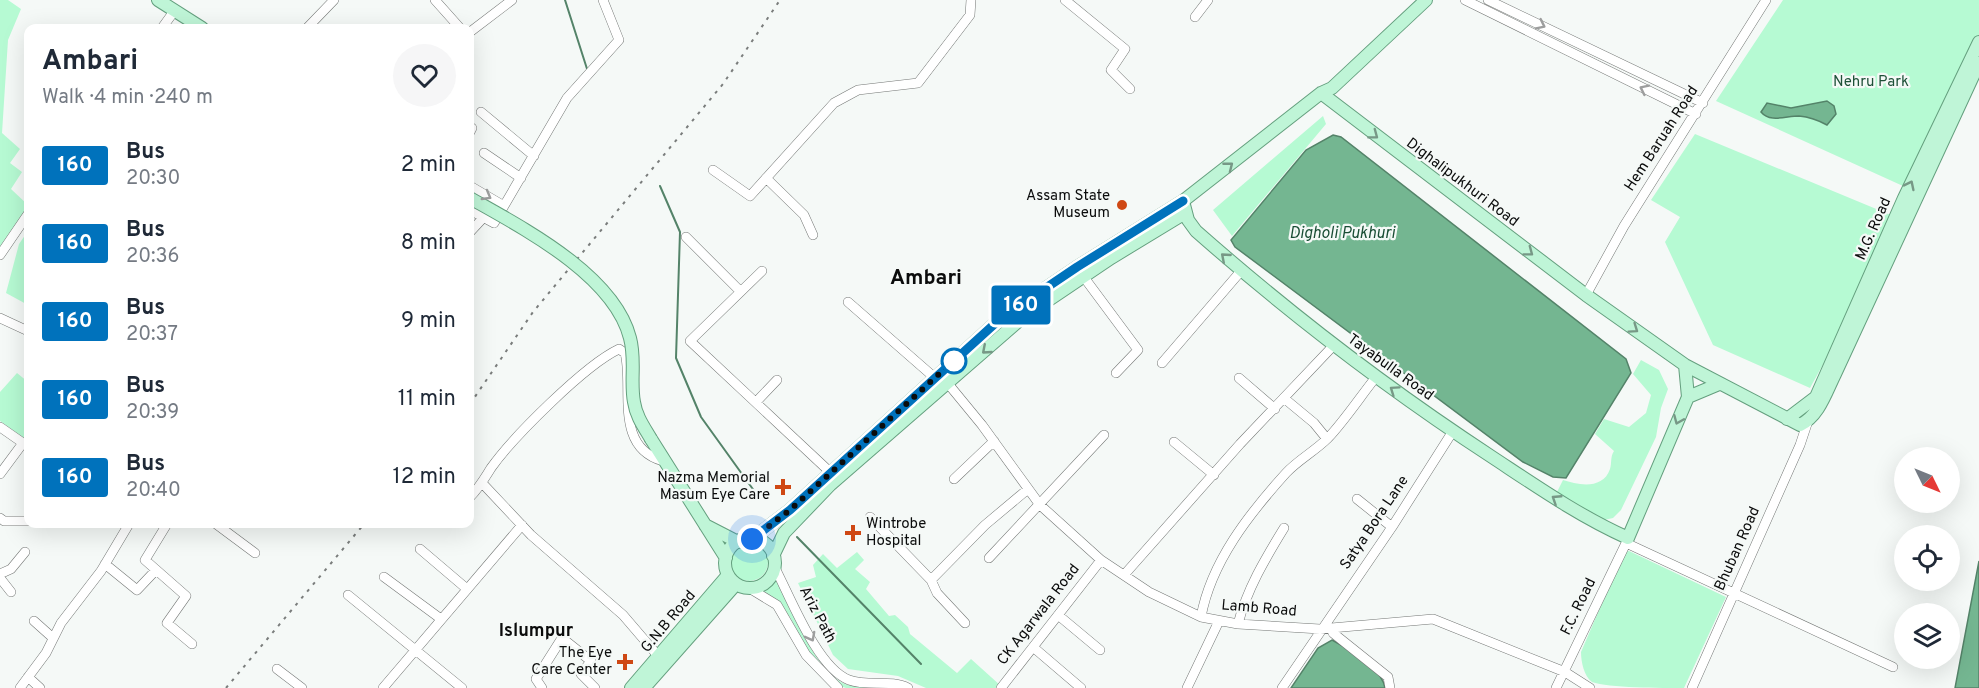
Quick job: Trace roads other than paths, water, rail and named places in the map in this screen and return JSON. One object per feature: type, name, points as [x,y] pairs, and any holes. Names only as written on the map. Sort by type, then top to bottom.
[{"type":"main road","points":[[158,0],[196,24]]},
{"type":"main road","points":[[705,525],[738,542],[752,539],[779,519],[830,472],[941,378],[1022,318],[1184,207],[1327,93],[1426,0]]},
{"type":"main road","name":"M.G. Road","points":[[1787,419],[1795,410],[1809,404],[1816,397],[1904,198],[1979,42]]},
{"type":"main road","points":[[1787,419],[1800,425],[1809,420],[1836,374],[1979,63]]},
{"type":"main road","name":"Dighalipukhuri Road","points":[[1327,93],[1586,295],[1684,365],[1787,419]]},
{"type":"main road","points":[[474,200],[524,229],[609,294],[628,332],[633,351],[634,404],[663,461],[726,558],[738,582],[767,580],[777,544],[784,533],[1000,319],[1077,267],[1184,207]]},
{"type":"main road","name":"Tayabulla Road","points":[[1184,207],[1196,231],[1240,271],[1376,377],[1453,431],[1589,520],[1627,541]]},
{"type":"main road","points":[[1627,541],[1688,397],[1684,365]]},
{"type":"main road","points":[[1688,397],[1719,384]]},
{"type":"main road","points":[[752,539],[765,544],[774,561]]},
{"type":"main road","points":[[726,558],[738,542]]},
{"type":"main road","name":"G.N.B Road","points":[[631,688],[659,657],[738,582]]},
{"type":"main road","name":"G.N.B Road","points":[[644,688],[738,582]]},
{"type":"street","points":[[312,24],[334,0]]},
{"type":"street","points":[[435,0],[456,24]]},
{"type":"street","points":[[474,29],[512,0]]},
{"type":"street","points":[[474,212],[494,223],[567,98],[619,40],[603,0]]},
{"type":"street","points":[[713,170],[750,196],[834,103],[858,90],[918,83],[969,15],[971,0]]},
{"type":"street","points":[[1065,0],[1125,50],[1111,70],[1130,89]]},
{"type":"street","points":[[1195,17],[1208,0]]},
{"type":"street","points":[[1465,0],[1696,114]]},
{"type":"street","points":[[1488,0],[1703,103]]},
{"type":"street","name":"Hem Baruah Road","points":[[1586,295],[1624,226],[1766,0]]},
{"type":"street","points":[[165,24],[175,10]]},
{"type":"street","points":[[481,112],[534,156]]},
{"type":"street","points":[[484,153],[521,178]]},
{"type":"street","points":[[766,178],[804,215],[813,235]]},
{"type":"street","points":[[474,188],[504,206]]},
{"type":"street","points":[[474,228],[483,218]]},
{"type":"street","points":[[0,255],[24,220]]},
{"type":"street","points":[[686,237],[740,291]]},
{"type":"street","points":[[762,271],[690,341],[830,472]]},
{"type":"street","points":[[1162,363],[1240,271]]},
{"type":"street","points":[[1083,276],[1138,350],[1116,373]]},
{"type":"street","name":"Lamb Road","points":[[848,302],[941,378],[994,441],[1040,505],[1101,560],[1149,592],[1202,617],[1238,624],[1320,629],[1432,619],[1565,672],[1590,688]]},
{"type":"street","points":[[0,318],[24,329]]},
{"type":"street","points":[[1124,575],[1334,345]]},
{"type":"street","points":[[474,493],[483,484],[491,469],[536,418],[600,361],[619,350],[625,353],[627,360],[626,387],[631,427],[650,455],[663,461]]},
{"type":"street","points":[[1202,617],[1206,593],[1219,562],[1247,521],[1287,472],[1327,439],[1376,377]]},
{"type":"street","points":[[1239,378],[1275,409]]},
{"type":"street","points":[[756,402],[777,380]]},
{"type":"street","points":[[1285,399],[1314,423],[1327,439]]},
{"type":"street","points":[[1809,404],[1809,420]]},
{"type":"street","name":"Bhuban Road","points":[[1692,688],[1809,420]]},
{"type":"street","points":[[0,427],[23,444],[0,474]]},
{"type":"street","name":"Satya Bora Lane","points":[[1282,688],[1320,629],[1392,527],[1453,431]]},
{"type":"street","points":[[989,558],[1104,435]]},
{"type":"street","points":[[954,478],[994,441]]},
{"type":"street","points":[[1174,442],[1214,475]]},
{"type":"street","points":[[483,484],[522,525],[623,615],[659,657]]},
{"type":"street","points":[[931,580],[985,525],[1028,489]]},
{"type":"street","points":[[1357,499],[1392,527]]},
{"type":"street","points":[[870,517],[931,580],[937,593],[965,623]]},
{"type":"street","points":[[0,518],[4,521],[24,521]]},
{"type":"street","points":[[383,688],[522,525]]},
{"type":"street","points":[[20,688],[61,622],[105,564],[127,528]]},
{"type":"street","points":[[165,528],[145,560],[186,596],[167,623],[192,644]]},
{"type":"street","points":[[221,528],[255,553]]},
{"type":"street","points":[[1238,624],[1242,606],[1261,566],[1284,528]]},
{"type":"street","points":[[1627,541],[1893,668]]},
{"type":"street","name":"F.C. Road","points":[[1556,688],[1627,541]]},
{"type":"street","points":[[420,549],[467,589]]},
{"type":"street","points":[[11,592],[0,576],[11,569],[25,552]]},
{"type":"street","name":"CK Agarwala Road","points":[[1004,685],[1101,560]]},
{"type":"street","name":"Ariz Path","points":[[774,561],[822,656],[839,673],[855,681],[908,688]]},
{"type":"street","points":[[105,564],[137,590],[156,570]]},
{"type":"street","points":[[384,577],[441,619]]},
{"type":"street","name":"Ariz Path","points":[[738,582],[777,605],[806,655],[838,688]]},
{"type":"street","points":[[348,595],[462,688]]},
{"type":"street","points":[[1058,615],[1100,650]]},
{"type":"street","points":[[34,621],[53,638]]},
{"type":"street","points":[[1187,688],[1219,621]]},
{"type":"street","points":[[1330,628],[1333,633],[1388,677],[1390,688]]},
{"type":"street","points":[[542,688],[536,679],[562,638],[591,662],[581,674],[595,688]]},
{"type":"street","points":[[1033,647],[1081,688]]},
{"type":"street","points":[[277,669],[302,688]]},
{"type":"street","points":[[28,678],[40,688]]},
{"type":"street","points":[[1004,685],[1015,688]]},
{"type":"water","points":[[1827,101],[1834,106],[1836,114],[1827,125],[1806,117],[1774,118],[1761,112],[1767,103],[1791,108]]},
{"type":"water","name":"Digholi Pukhuri","points":[[1333,135],[1341,137],[1626,359],[1631,373],[1566,478],[1553,477],[1523,462],[1235,247],[1231,240],[1306,150]]},
{"type":"water","points":[[1979,561],[1979,688],[1955,688]]},
{"type":"water","points":[[1332,640],[1371,666],[1378,673],[1385,688],[1291,688],[1318,648]]},
{"type":"waterway","points":[[565,0],[588,72]]},
{"type":"waterway","points":[[660,186],[680,232],[676,358],[701,417],[760,499]]},
{"type":"waterway","points":[[797,537],[921,664]]},
{"type":"railway","points":[[474,398],[533,312],[723,84],[780,0]]},
{"type":"railway","points":[[226,688],[361,528]]},
{"type":"place","name":"Assam State Museum","points":[[1122,205]]},
{"type":"place","name":"Nazma Memorial Masum Eye Care","points":[[783,487]]},
{"type":"place","name":"Wintrobe Hospital","points":[[853,533]]},
{"type":"place","name":"The Eye Care Center","points":[[625,662]]},
{"type":"district","name":"Ambari","points":[[926,278]]},
{"type":"district","name":"Islumpur","points":[[536,631]]},
{"type":"park label","name":"Nehru Park","points":[[1871,82]]}]
